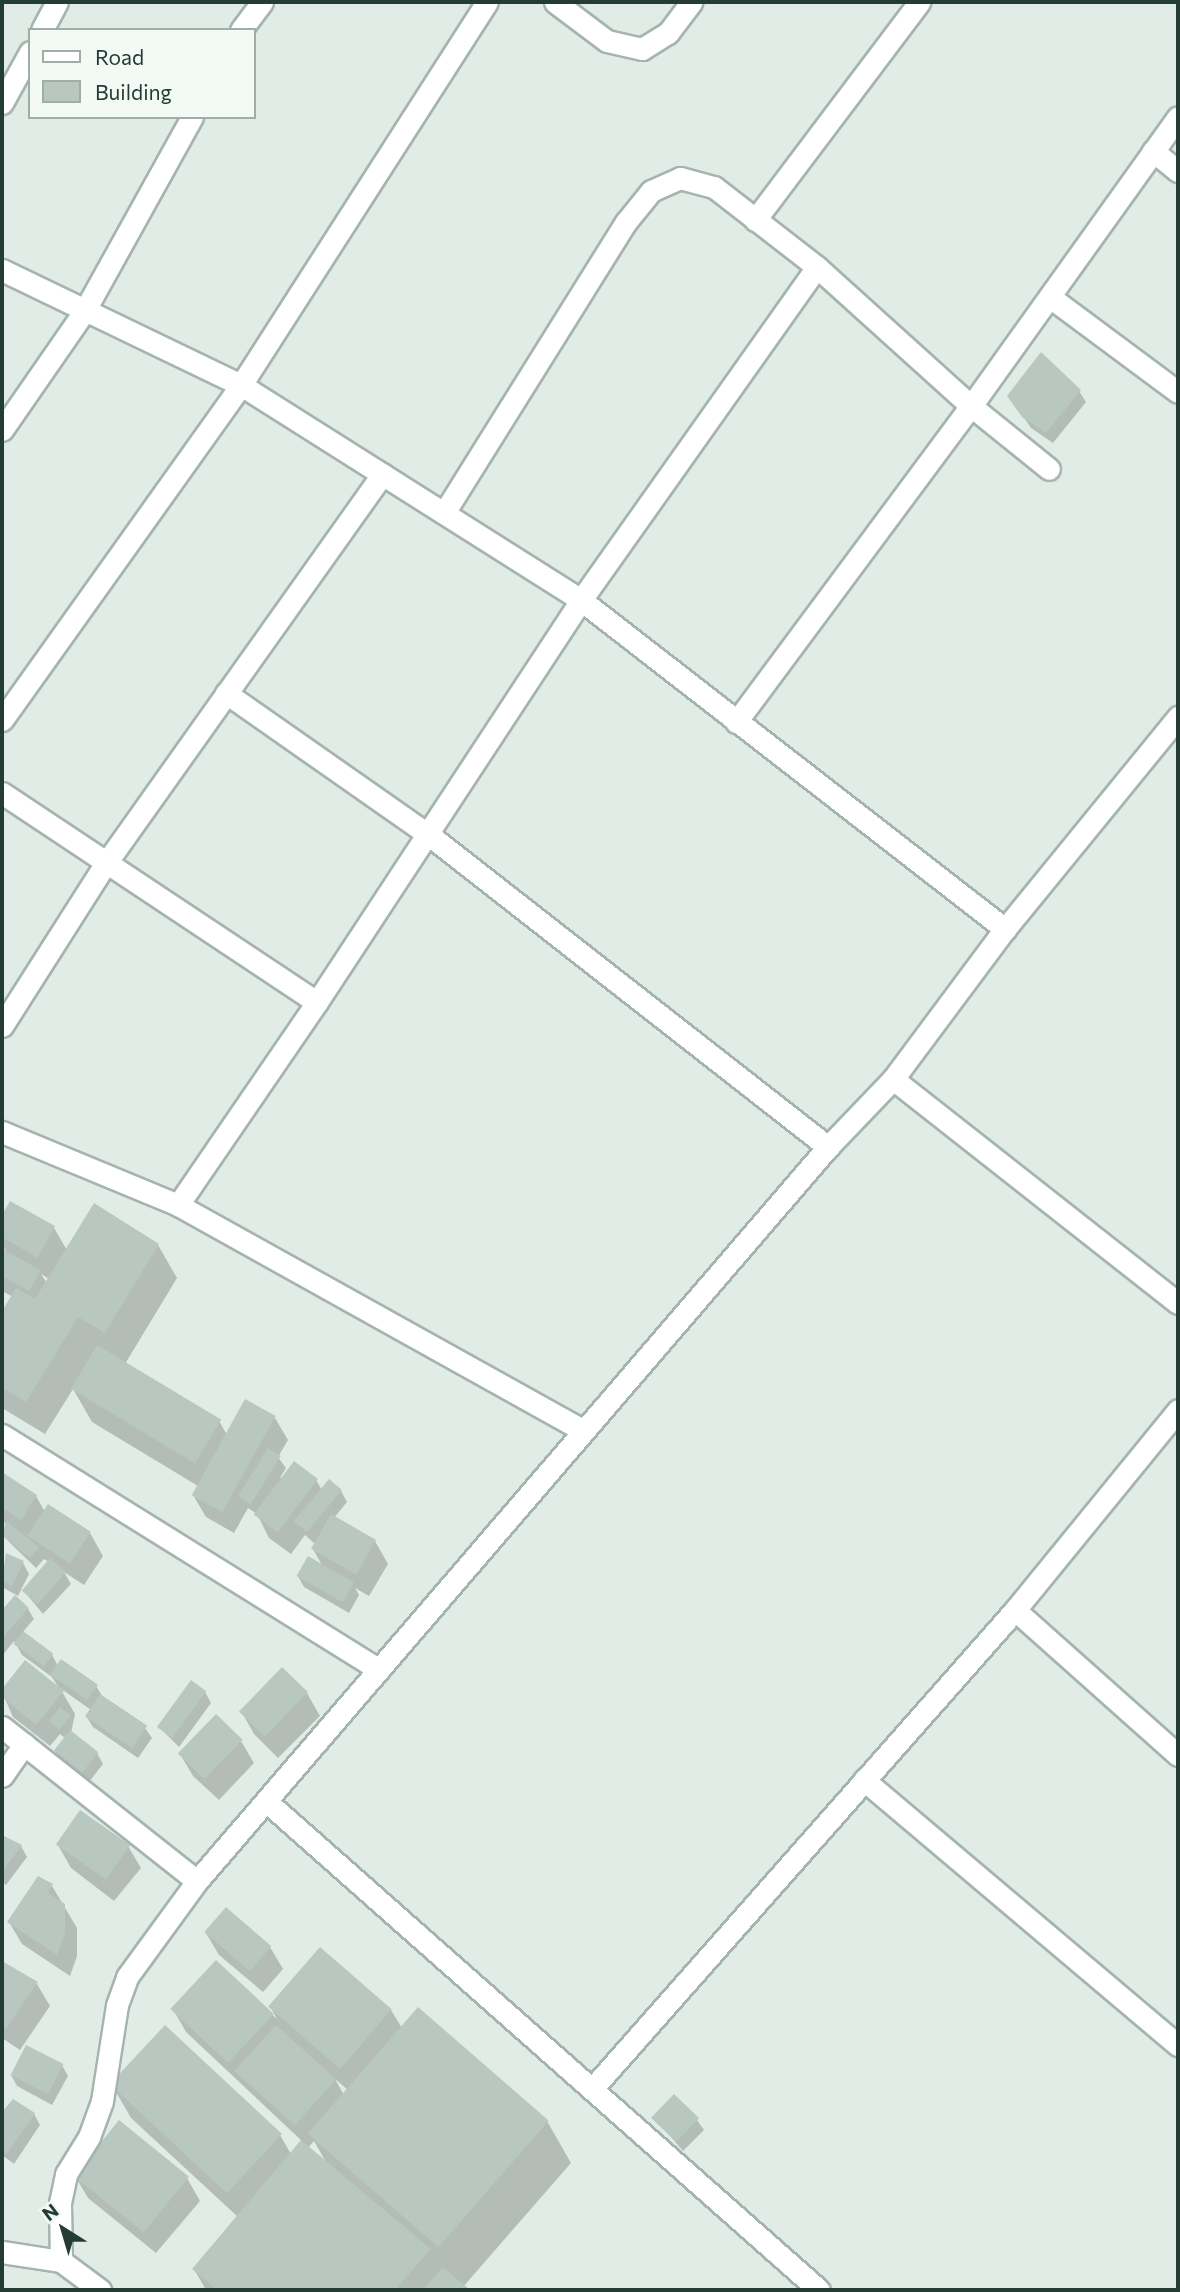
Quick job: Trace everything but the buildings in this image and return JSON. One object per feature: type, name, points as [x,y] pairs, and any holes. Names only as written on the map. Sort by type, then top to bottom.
[{"type":"street","points":[[43,28],[58,2]]},
{"type":"street","points":[[242,28],[262,2]]},
{"type":"street","points":[[2,720],[241,385],[487,2]]},
{"type":"street","points":[[555,2],[607,41],[642,48],[668,33],[691,2]]},
{"type":"street","points":[[755,220],[919,2]]},
{"type":"street","points":[[2,103],[28,56]]},
{"type":"street","points":[[736,722],[971,406],[1178,117]]},
{"type":"street","points":[[2,430],[85,310],[191,119]]},
{"type":"street","points":[[1153,151],[1178,171]]},
{"type":"street","points":[[444,513],[626,222],[651,191],[680,178],[714,187],[817,267],[971,406],[1049,469]]},
{"type":"street","points":[[177,1205],[429,835],[582,600],[817,267]]},
{"type":"street","points":[[2,270],[241,385],[582,600],[1005,929]]},
{"type":"street","points":[[1050,297],[1178,392]]},
{"type":"street","points":[[2,1027],[106,863],[382,474]]},
{"type":"street","points":[[226,693],[429,835],[828,1147]]},
{"type":"street","points":[[61,2261],[60,2203],[66,2174],[89,2137],[102,2101],[117,2005],[127,1977],[197,1881],[828,1147],[893,1079],[1005,929],[1178,717]]},
{"type":"street","points":[[2,793],[317,1002]]},
{"type":"street","points":[[893,1079],[1178,1303]]},
{"type":"street","points":[[2,1132],[177,1205],[583,1430]]},
{"type":"street","points":[[592,2089],[1015,1610],[1178,1410]]},
{"type":"street","points":[[2,1435],[379,1670]]},
{"type":"street","points":[[1015,1610],[1178,1755]]},
{"type":"street","points":[[2,1727],[197,1881]]},
{"type":"street","points":[[2,1776],[24,1744]]},
{"type":"street","points":[[864,1780],[1178,2045]]},
{"type":"street","points":[[266,1801],[819,2290]]},
{"type":"street","points":[[2,2252],[61,2261],[100,2290]]}]
